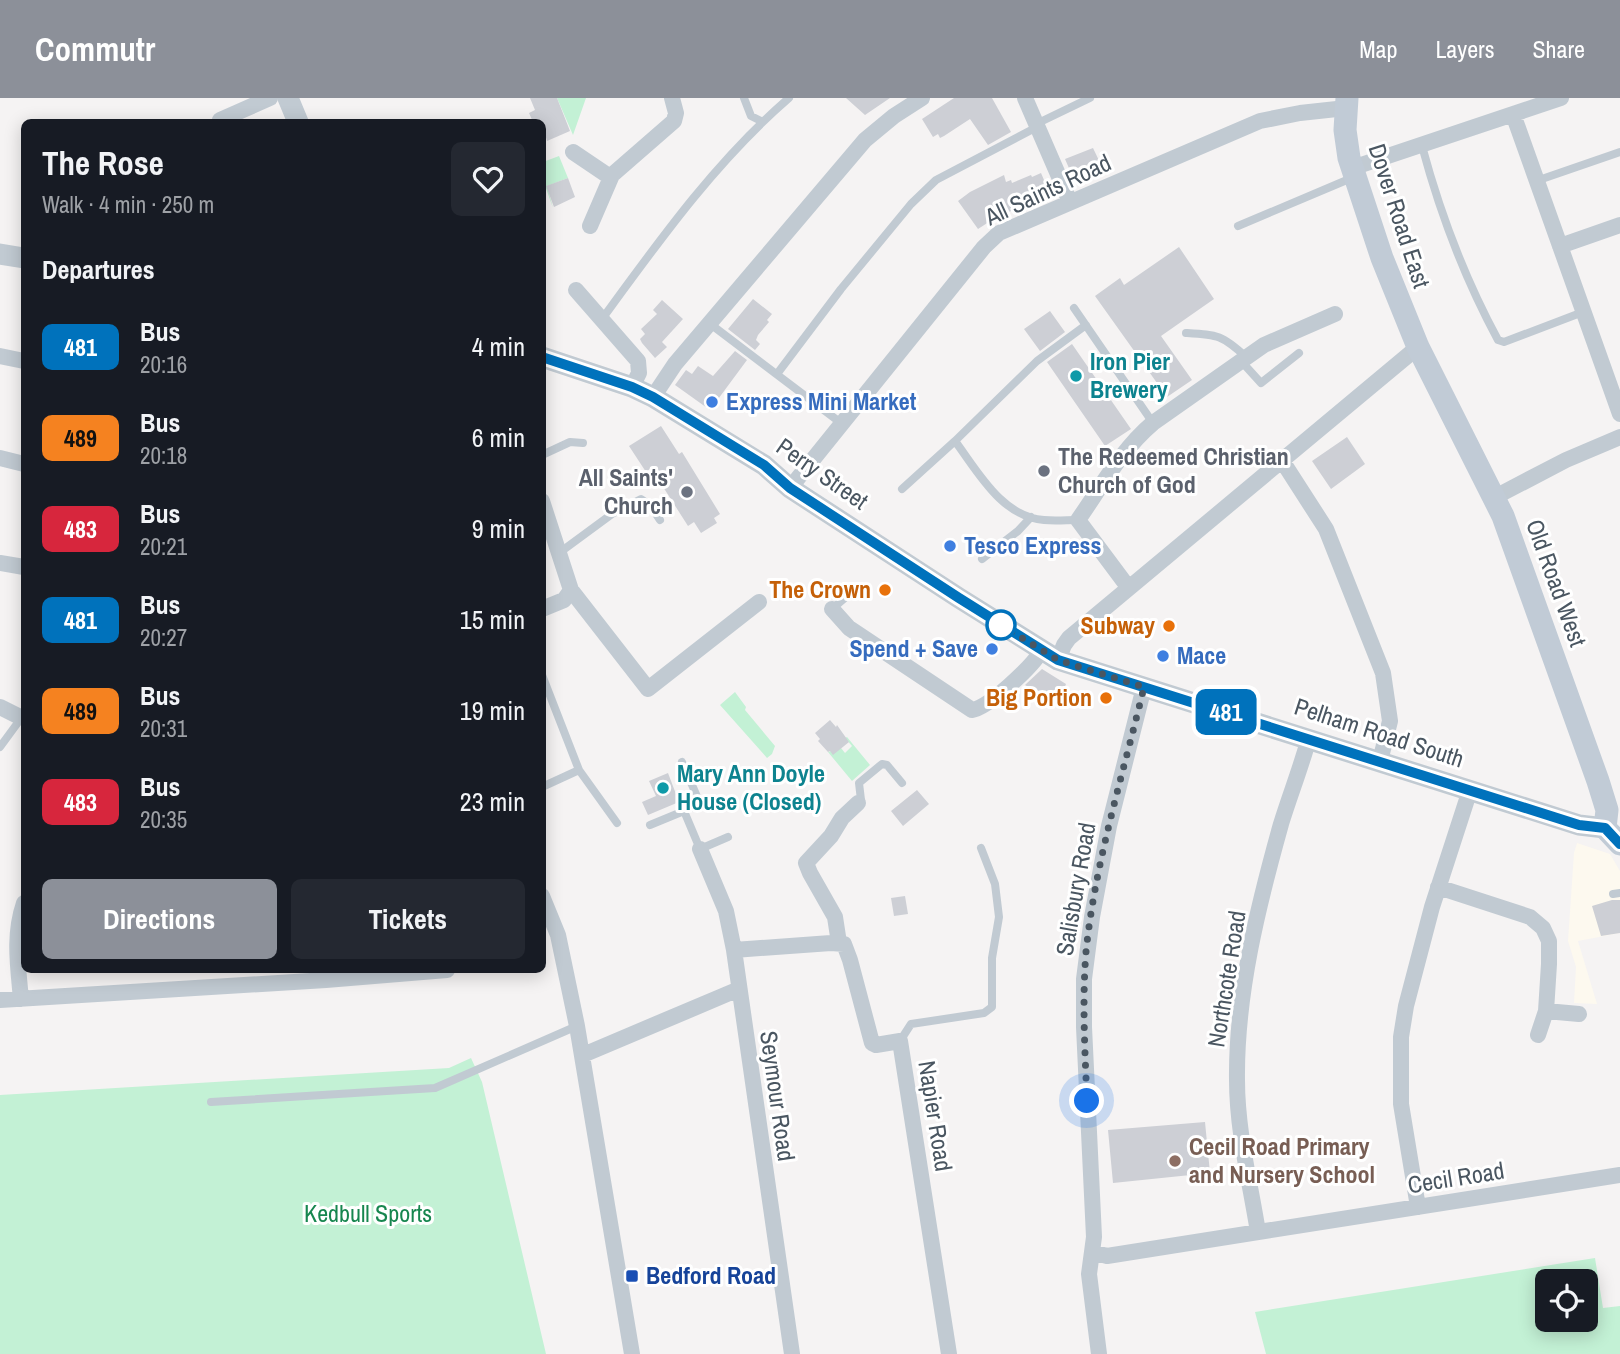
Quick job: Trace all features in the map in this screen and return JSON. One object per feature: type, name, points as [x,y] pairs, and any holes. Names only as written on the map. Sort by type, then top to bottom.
[{"type":"main road","name":"Dover Road East","points":[[1346,103],[1345,130],[1353,172],[1382,258],[1418,347]]},
{"type":"main road","name":"Old Road West","points":[[1418,347],[1495,497],[1598,781],[1613,836]]},
{"type":"street","points":[[222,119],[270,98]]},
{"type":"street","points":[[288,98],[297,119]]},
{"type":"street","points":[[590,226],[610,177],[672,124],[676,113],[672,98]]},
{"type":"street","points":[[653,397],[675,364],[865,140],[894,116],[922,98]]},
{"type":"street","points":[[1025,98],[1070,202]]},
{"type":"street","points":[[1353,172],[1561,98]]},
{"type":"street","name":"All Saints Road","points":[[790,488],[990,240],[1005,230],[1260,121],[1346,103]]},
{"type":"street","points":[[1513,114],[1620,414]]},
{"type":"street","points":[[573,152],[610,177]]},
{"type":"street","points":[[1559,246],[1620,225]]},
{"type":"street","points":[[0,254],[21,258]]},
{"type":"street","points":[[576,290],[638,361],[639,373],[632,387]]},
{"type":"street","points":[[1128,587],[1078,520],[1123,456],[1140,434],[1153,423],[1264,345],[1335,314]]},
{"type":"street","points":[[832,610],[849,628],[969,709],[977,710],[1028,669],[1064,645],[1128,587],[1418,347]]},
{"type":"street","points":[[0,356],[21,360]]},
{"type":"street","name":"Perry Street","points":[[546,358],[632,387],[653,397],[764,465],[790,488],[1050,655]]},
{"type":"street","points":[[1495,497],[1566,460],[1620,437]]},
{"type":"street","points":[[0,458],[21,463]]},
{"type":"street","points":[[1281,459],[1321,520],[1379,662],[1390,718],[1390,730],[1380,761]]},
{"type":"street","points":[[546,512],[571,590],[648,689],[759,602]]},
{"type":"street","points":[[0,563],[21,566]]},
{"type":"street","points":[[546,607],[564,600],[571,590]]},
{"type":"street","name":"Pelham Road South","points":[[1050,655],[1613,836]]},
{"type":"street","name":"Salisbury Road","points":[[1099,1354],[1089,1280],[1094,1237],[1084,1027],[1087,949],[1109,826],[1144,687]]},
{"type":"street","points":[[0,707],[21,717]]},
{"type":"street","name":"Northcote Road","points":[[1258,1232],[1238,1102],[1238,1032],[1253,939],[1269,871],[1309,738]]},
{"type":"street","points":[[1418,1207],[1401,1104],[1400,1044],[1408,994],[1438,887],[1470,790]]},
{"type":"street","points":[[734,950],[839,943],[834,915],[807,863],[831,836],[842,818],[858,803]]},
{"type":"street","name":"Seymour Road","points":[[700,849],[726,911],[734,950],[792,1354]]},
{"type":"street","points":[[1438,887],[1530,917],[1539,923],[1547,935],[1549,946],[1546,1011],[1538,1035]]},
{"type":"street","points":[[546,907],[559,941],[583,1055],[632,1354]]},
{"type":"street","points":[[21,913],[16,948],[22,999]]},
{"type":"street","points":[[546,945],[559,941]]},
{"type":"street","name":"Napier Road","points":[[839,943],[844,944],[847,950],[872,1043],[876,1045],[900,1041],[949,1354]]},
{"type":"street","points":[[0,1000],[374,973]]},
{"type":"street","points":[[583,1055],[739,989]]},
{"type":"street","points":[[1546,1011],[1578,1014]]},
{"type":"street","name":"Cecil Road","points":[[1092,1252],[1107,1256],[1620,1175]]},
{"type":"lane","points":[[744,98],[751,116],[761,121]]},
{"type":"lane","points":[[601,321],[660,239],[761,121],[789,98]]},
{"type":"lane","points":[[777,374],[841,289],[911,204],[936,180],[1090,98]]},
{"type":"lane","points":[[1422,146],[1433,186],[1467,276],[1497,340],[1504,342],[1583,312]]},
{"type":"lane","points":[[1536,181],[1620,152]]},
{"type":"lane","points":[[1238,226],[1353,172]]},
{"type":"lane","points":[[1074,308],[1153,423]]},
{"type":"lane","points":[[709,323],[841,424]]},
{"type":"lane","points":[[902,489],[1037,361],[1086,325]]},
{"type":"lane","points":[[1186,333],[1214,335],[1227,340],[1261,383],[1299,353]]},
{"type":"lane","points":[[955,441],[1002,502],[1042,520],[1078,520]]},
{"type":"lane","points":[[546,453],[570,442],[583,443]]},
{"type":"lane","points":[[559,553],[612,514],[641,499],[650,505],[660,520]]},
{"type":"lane","points":[[982,559],[1018,531],[1031,517]]},
{"type":"lane","points":[[832,610],[846,597]]},
{"type":"lane","points":[[546,685],[579,770],[617,822]]},
{"type":"lane","points":[[0,747],[21,718]]},
{"type":"lane","points":[[650,825],[699,803],[682,762]]},
{"type":"lane","points":[[858,803],[861,800],[859,783],[882,764],[887,765],[902,783]]},
{"type":"lane","points":[[546,785],[579,770]]},
{"type":"lane","points":[[684,811],[700,849],[728,837]]},
{"type":"lane","points":[[900,1041],[911,1024],[984,1013],[992,1007],[992,958],[999,916],[995,884],[981,848]]},
{"type":"lane","points":[[211,1102],[435,1088],[577,1026]]},
{"type":"shaded area","points":[[1577,843],[1610,854],[1620,871],[1620,933],[1578,941],[1597,1004],[1574,1003],[1576,967],[1568,941]]},
{"type":"green space","points":[[557,98],[586,98],[573,135]]},
{"type":"green space","points":[[559,156],[568,178],[547,186],[553,208],[546,188],[546,161]]},
{"type":"green space","points":[[735,692],[746,707],[745,710],[775,746],[767,758],[720,705]]},
{"type":"green space","points":[[847,737],[870,765],[852,781],[828,752],[841,748],[845,753],[852,746],[845,738]]},
{"type":"green space","name":"Kedbull Sports","points":[[471,1058],[482,1082],[546,1354],[0,1354],[0,1095],[449,1068]]},
{"type":"green space","points":[[1595,1258],[1597,1269],[1535,1269],[1535,1332],[1598,1332],[1598,1277],[1603,1308],[1620,1306],[1620,1354],[1266,1354],[1255,1312]]},
{"type":"building","points":[[530,98],[557,98],[570,131],[547,141],[546,119],[532,119],[529,113],[535,110]]},
{"type":"building","points":[[846,98],[890,98],[865,115]]},
{"type":"building","points":[[954,98],[992,98],[1011,132],[988,145],[970,119],[940,138],[938,134],[933,137],[922,119]]},
{"type":"building","points":[[1093,148],[1104,171],[1075,182],[1065,159]]},
{"type":"building","points":[[1041,173],[1050,194],[995,218],[978,229],[958,201],[1004,175],[1006,182],[1011,180],[1012,183]]},
{"type":"building","points":[[568,178],[575,197],[554,207],[546,186]]},
{"type":"building","points":[[1179,247],[1214,299],[1161,336],[1192,380],[1167,397],[1095,296],[1120,278],[1124,285]]},
{"type":"building","points":[[753,299],[772,314],[758,335],[756,340],[760,344],[755,350],[728,329]]},
{"type":"building","points":[[662,300],[683,319],[662,342],[667,347],[655,358],[640,339],[645,334],[641,329],[657,314],[653,310]]},
{"type":"building","points":[[1050,311],[1065,332],[1040,351],[1024,329]]},
{"type":"building","points":[[1072,344],[1131,429],[1105,446],[1047,362]]},
{"type":"building","points":[[735,351],[747,360],[710,410],[675,385],[686,370],[692,374],[698,366],[713,376]]},
{"type":"building","name":"All Saints' Church","points":[[661,426],[679,454],[682,452],[720,514],[714,518],[717,523],[701,533],[694,522],[688,526],[651,468],[646,472],[629,446]]},
{"type":"building","points":[[1347,437],[1365,464],[1331,489],[1312,461]]},
{"type":"building","points":[[1042,669],[1066,684],[1058,704],[1025,685]]},
{"type":"building","points":[[830,720],[849,742],[833,755],[818,741],[820,739],[815,733]]},
{"type":"building","name":"Mary Ann Doyle House (Closed)","points":[[668,773],[679,802],[648,815],[642,802],[656,796],[649,781]]},
{"type":"building","points":[[917,790],[929,804],[903,826],[891,811]]},
{"type":"building","points":[[905,896],[908,914],[894,916],[891,898]]},
{"type":"building","points":[[1620,900],[1620,933],[1601,936],[1592,906]]},
{"type":"building","name":"Cecil Road Primary and Nursery School","points":[[1205,1122],[1210,1173],[1113,1183],[1108,1130]]},
{"type":"bus line","name":"481","points":[[546,358],[632,387],[653,397],[764,465],[790,488],[1058,660],[1579,825],[1605,828],[1620,844]]},
{"type":"place","name":"Iron Pier Brewery","points":[[1076,376]]},
{"type":"place","name":"Express Mini Market","points":[[712,402]]},
{"type":"place","name":"The Redeemed Christian Church of God","points":[[1044,471]]},
{"type":"place","name":"All Saints' Church","points":[[687,492]]},
{"type":"place","name":"Tesco Express","points":[[950,546]]},
{"type":"place","name":"The Crown","points":[[885,590]]},
{"type":"place","name":"Subway","points":[[1169,626]]},
{"type":"place","name":"Spend + Save","points":[[992,649]]},
{"type":"place","name":"Mace","points":[[1163,656]]},
{"type":"place","name":"Big Portion","points":[[1106,698]]},
{"type":"place","name":"Mary Ann Doyle House (Closed)","points":[[663,788]]},
{"type":"place","name":"Cecil Road Primary and Nursery School","points":[[1175,1161]]},
{"type":"place","name":"Bedford Road","points":[[632,1276]]},
{"type":"route","points":[[1001,625],[1058,660],[1144,687],[1109,826],[1087,949],[1084,1027],[1087,1101]]}]
